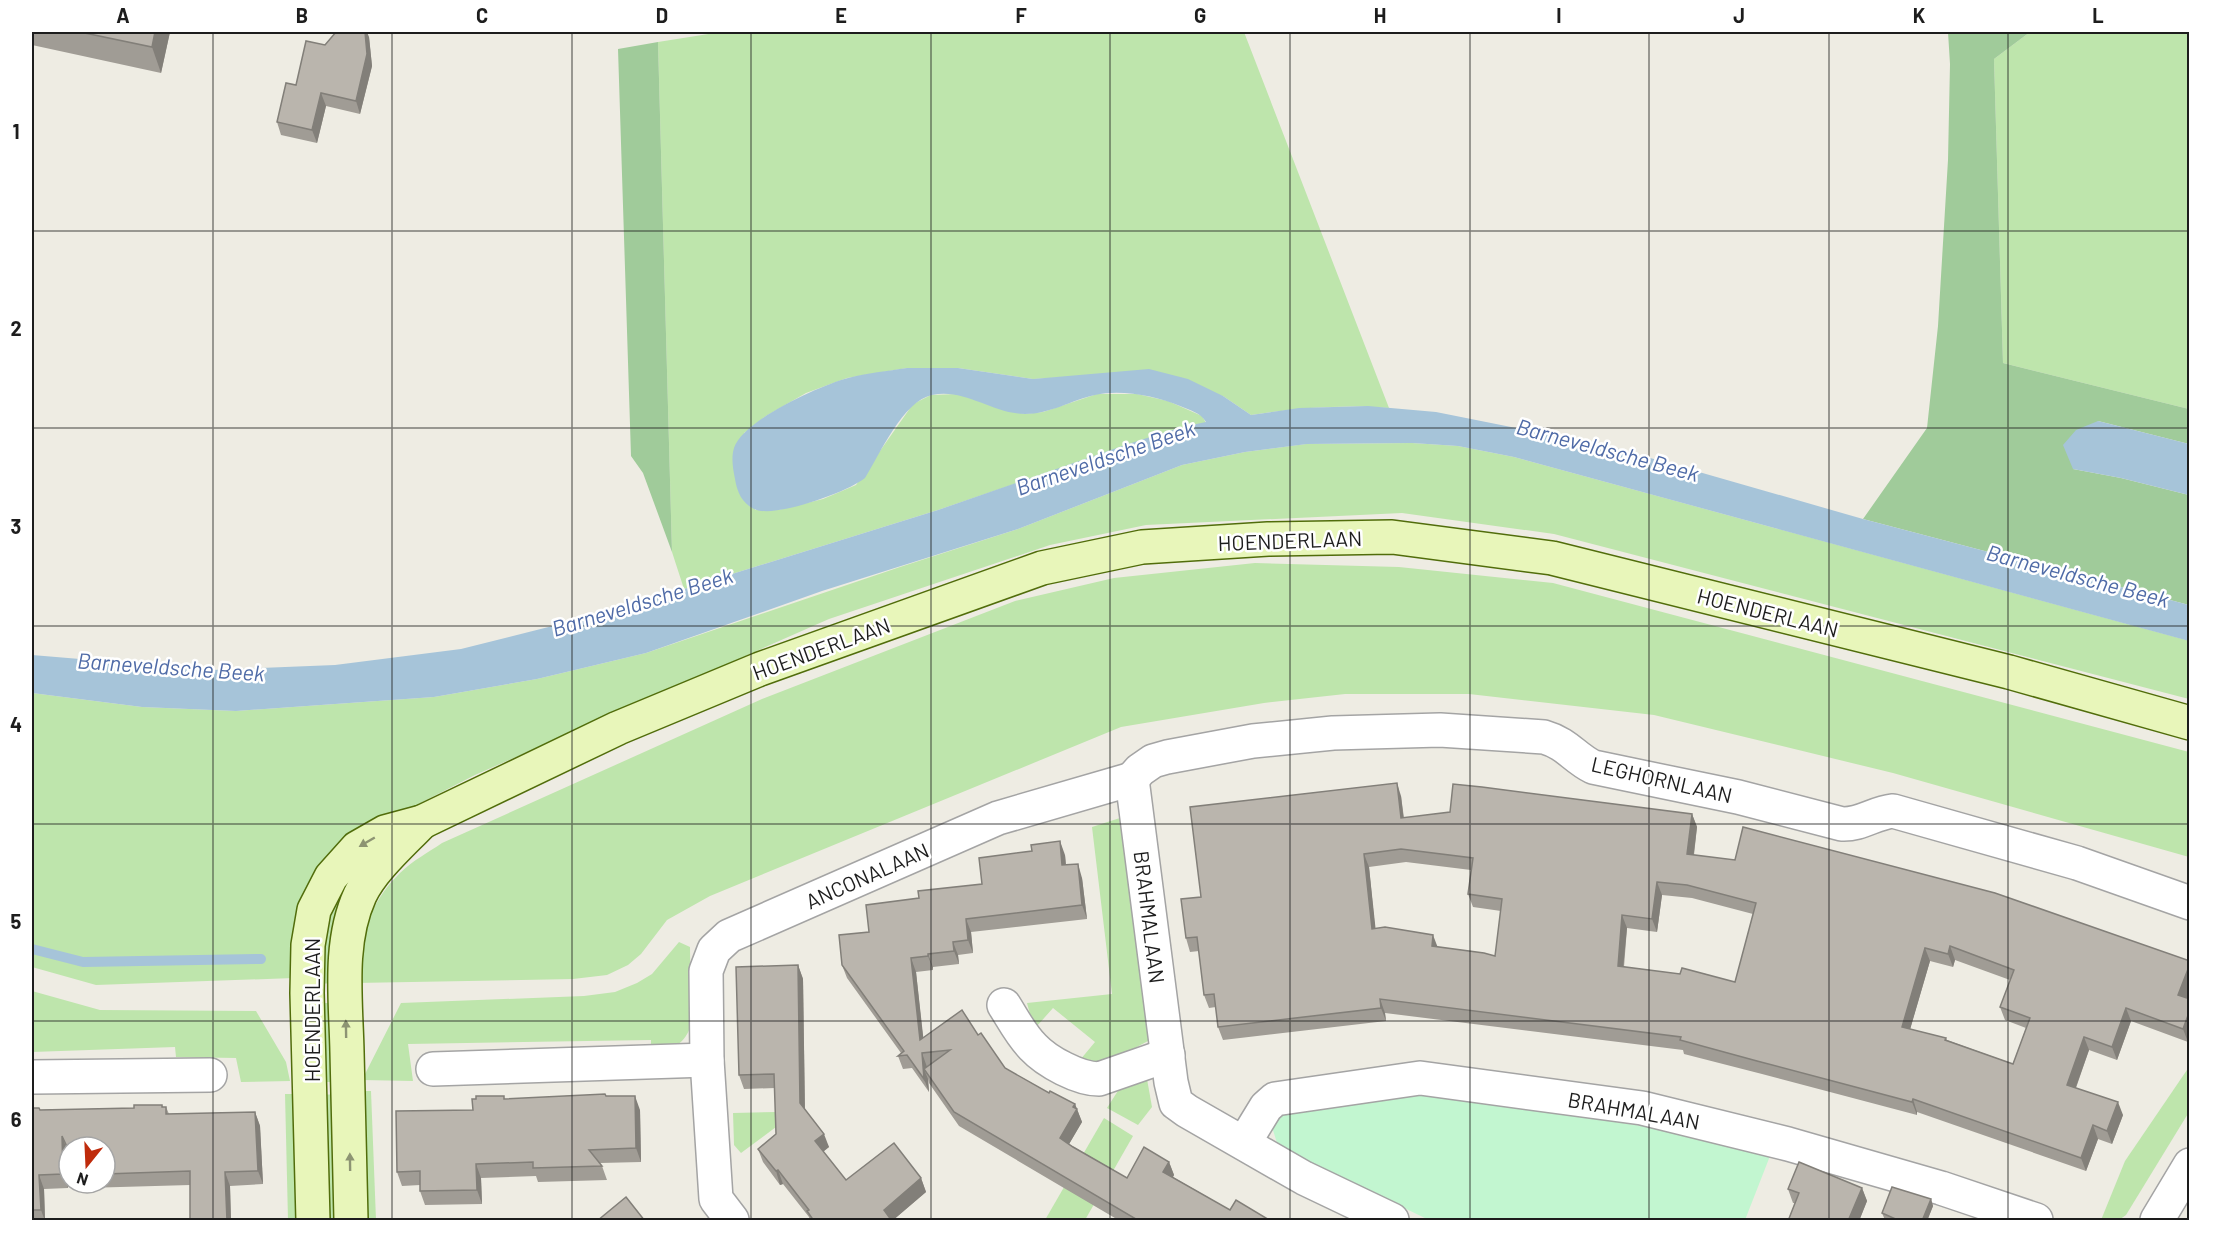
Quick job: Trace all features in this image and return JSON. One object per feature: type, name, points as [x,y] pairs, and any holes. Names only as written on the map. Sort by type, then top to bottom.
[{"type":"street","name":"HOENDERLAAN","points":[[313,1221],[307,993],[308,945],[314,910],[331,878],[357,848],[385,832],[422,822],[618,728],[760,669],[1042,568],[1142,547],[1257,539],[1392,537],[1552,558],[2009,672],[2190,723]]},
{"type":"street","name":"LEGHORNLAAN","points":[[1132,779],[1153,761],[1253,741],[1333,733],[1440,729],[1544,737],[1560,742],[1593,767],[1738,796],[1842,824],[1854,825],[1881,812],[1893,811],[2077,863],[2190,903]]},
{"type":"street","name":"BRAHMALAAN","points":[[1132,779],[1170,1082],[1176,1103],[1304,1178],[1392,1221]]},
{"type":"street","name":"ANCONALAAN","points":[[732,1221],[716,1199],[707,1060],[706,971],[714,950],[729,936],[998,818],[1132,779]]},
{"type":"street","name":"HOENDERLAAN","points":[[351,1221],[346,993],[347,947],[351,918],[361,893],[380,868],[422,822]]},
{"type":"street","points":[[1004,1005],[1034,1049],[1075,1075],[1088,1079],[1099,1079],[1168,1055]]},
{"type":"street","points":[[433,1069],[707,1060]]},
{"type":"street","points":[[32,1077],[210,1075]]},
{"type":"street","name":"BRAHMALAAN","points":[[1244,1143],[1266,1107],[1275,1099],[1420,1078],[1659,1111],[1788,1144],[1941,1188],[2036,1221]]},
{"type":"street","points":[[2157,1221],[2190,1165]]},
{"type":"green space","points":[[721,32],[1244,32],[1389,408],[1320,407],[1251,415],[1223,396],[1086,376],[1033,379],[958,368],[907,368],[847,378],[806,393],[766,416],[744,433],[755,510],[778,510],[823,499],[856,485],[913,404],[931,395],[957,394],[1024,414],[1043,412],[1097,394],[1137,394],[1168,401],[1202,416],[1206,423],[1182,427],[938,510],[684,589],[672,552],[658,42]]},
{"type":"green space","points":[[1948,32],[2030,32],[1994,59],[2003,363],[2189,409],[2189,444],[2098,421],[2073,469],[2189,495],[2189,605],[1863,519],[1927,428],[1938,326],[1948,160],[1950,64]]},
{"type":"green space","points":[[2030,32],[2189,32],[2189,409],[2003,363],[1994,59]]},
{"type":"green space","points":[[658,42],[672,552],[643,473],[631,456],[618,49]]},
{"type":"green space","points":[[1412,443],[1458,446],[1514,457],[2190,641],[2189,699],[1554,534],[1402,513],[1146,525],[1050,545],[829,619],[475,775],[397,815],[347,843],[294,978],[96,985],[32,967],[32,693],[142,707],[236,711],[434,697],[537,679],[646,653],[1018,529],[1182,465],[1245,452],[1306,444]]},
{"type":"green space","points":[[1255,563],[1399,567],[1553,583],[2189,752],[2189,857],[1893,773],[1654,715],[1469,694],[1345,694],[1264,703],[1121,727],[710,896],[667,920],[641,954],[628,965],[607,975],[573,979],[355,983],[363,937],[380,898],[405,869],[442,843],[762,699],[1015,601],[1114,578]]},
{"type":"green space","points":[[1123,817],[1152,1032],[1148,1041],[1103,1065],[1080,1060],[1095,1042],[1053,1008],[1037,1026],[1031,1018],[1027,1003],[1112,994],[1092,827]]},
{"type":"green space","points":[[365,854],[336,983],[316,984],[325,913]]},
{"type":"green space","points":[[679,942],[690,947],[691,1026],[684,1039],[676,1046],[651,1050],[651,1040],[408,1044],[413,1081],[362,1080],[401,1003],[584,996],[615,992],[652,974]]},
{"type":"green space","points":[[32,991],[100,1010],[256,1011],[286,1062],[290,1081],[241,1082],[236,1058],[176,1057],[175,1047],[32,1052]]},
{"type":"green space","points":[[316,1003],[336,1003],[338,1082],[318,1082]]},
{"type":"green space","points":[[2189,1067],[2189,1112],[2126,1215],[2119,1220],[2101,1220],[2125,1161]]},
{"type":"green space","points":[[1147,1079],[1152,1107],[1138,1125],[1107,1108],[1121,1086]]},
{"type":"green space","points":[[363,1091],[371,1091],[376,1220],[368,1220]]},
{"type":"green space","points":[[285,1094],[294,1094],[297,1220],[288,1220]]},
{"type":"green space","points":[[338,1094],[341,1220],[323,1220],[320,1095]]},
{"type":"green space","points":[[1412,1094],[1436,1095],[1649,1127],[1770,1156],[1745,1220],[1429,1220],[1301,1158],[1277,1143],[1272,1127],[1281,1116],[1295,1109]]},
{"type":"green space","points":[[777,1112],[776,1127],[741,1153],[734,1145],[733,1113]]},
{"type":"green space","points":[[1104,1118],[1133,1136],[1085,1220],[1045,1220]]},
{"type":"water","name":"Barneveldsche Beek","points":[[907,368],[958,368],[1033,379],[1149,369],[1188,379],[1223,396],[1251,415],[1299,408],[1368,406],[1436,412],[1612,447],[1863,519],[2189,605],[2189,641],[1514,457],[1458,446],[1412,443],[1307,444],[1245,452],[1182,465],[1018,529],[822,591],[646,653],[537,679],[434,697],[236,711],[142,707],[32,693],[32,655],[212,670],[335,665],[461,649],[592,616],[684,589],[938,510],[1128,444],[1206,422],[1195,412],[1171,402],[1127,393],[1095,395],[1043,412],[1025,414],[1002,410],[956,395],[932,395],[921,399],[911,407],[893,430],[865,478],[856,484],[810,503],[777,510],[754,509],[743,500],[736,484],[733,456],[734,448],[740,437],[752,426],[784,405],[836,382],[862,375]]},
{"type":"water","points":[[2098,421],[2189,444],[2189,495],[2073,469],[2063,445],[2076,430]]},
{"type":"building","points":[[80,32],[155,32],[152,47]]},
{"type":"building","points":[[336,32],[365,32],[367,54],[356,101],[321,93],[312,130],[277,122],[286,83],[296,85],[306,41],[325,45]]},
{"type":"building","points":[[1397,783],[1401,818],[1450,812],[1453,784],[1692,814],[1687,854],[1735,860],[1743,827],[1995,893],[2190,961],[2178,995],[2190,999],[2190,1010],[2183,1029],[2126,1008],[2112,1047],[2084,1037],[2067,1085],[2118,1102],[2107,1131],[2093,1125],[2081,1158],[1913,1099],[1912,1102],[1757,1061],[1680,1040],[1681,1037],[1380,999],[1381,1008],[1218,1027],[1214,994],[1204,995],[1197,937],[1186,938],[1181,899],[1201,897],[1190,807]],"holes":[[[1401,849],[1473,858],[1468,894],[1502,899],[1495,956],[1432,946],[1433,935],[1385,927],[1372,929],[1364,854]],[[1657,882],[1687,885],[1756,903],[1735,982],[1682,968],[1680,974],[1618,966],[1622,915],[1652,919]],[[1950,946],[2014,970],[2000,1007],[2030,1018],[2013,1064],[1945,1040],[1946,1038],[1902,1027],[1925,948],[1948,954]]]},
{"type":"building","points":[[1060,841],[1062,865],[1078,864],[1082,905],[966,919],[968,940],[953,942],[954,951],[911,958],[920,1040],[962,1010],[978,1035],[981,1033],[1005,1068],[1049,1093],[1050,1091],[1075,1104],[1073,1107],[1077,1109],[1060,1138],[1073,1147],[1127,1178],[1144,1147],[1169,1162],[1163,1172],[1230,1210],[1236,1200],[1271,1221],[1135,1221],[1136,1219],[954,1112],[924,1069],[950,1050],[922,1053],[924,1079],[907,1055],[898,1056],[904,1051],[842,965],[839,935],[869,932],[866,905],[919,898],[918,891],[982,884],[979,858],[1032,851],[1031,845]]},
{"type":"building","points":[[798,965],[800,1103],[824,1134],[815,1141],[846,1180],[894,1143],[921,1178],[884,1210],[892,1221],[814,1221],[807,1211],[809,1210],[778,1170],[776,1171],[758,1149],[776,1134],[774,1074],[739,1075],[736,967]]},
{"type":"building","points":[[605,1094],[606,1096],[635,1096],[636,1148],[589,1150],[602,1166],[533,1168],[533,1162],[476,1164],[477,1190],[420,1191],[420,1171],[397,1172],[396,1111],[473,1110],[472,1099],[476,1099],[476,1096],[504,1096],[504,1099]]},
{"type":"building","points":[[134,1105],[162,1105],[166,1107],[166,1114],[255,1112],[258,1171],[225,1172],[227,1221],[190,1221],[190,1171],[117,1174],[117,1135],[57,1135],[57,1174],[39,1175],[41,1210],[32,1210],[32,1108],[40,1110],[134,1108]]},
{"type":"building","points":[[1799,1162],[1862,1188],[1848,1221],[1788,1221],[1799,1193],[1788,1189]]},
{"type":"building","points":[[1892,1187],[1931,1199],[1922,1221],[1900,1221],[1882,1213]]},
{"type":"building","points":[[626,1197],[645,1221],[597,1221]]},
{"type":"waterway","points":[[32,949],[83,962],[261,959]]}]
